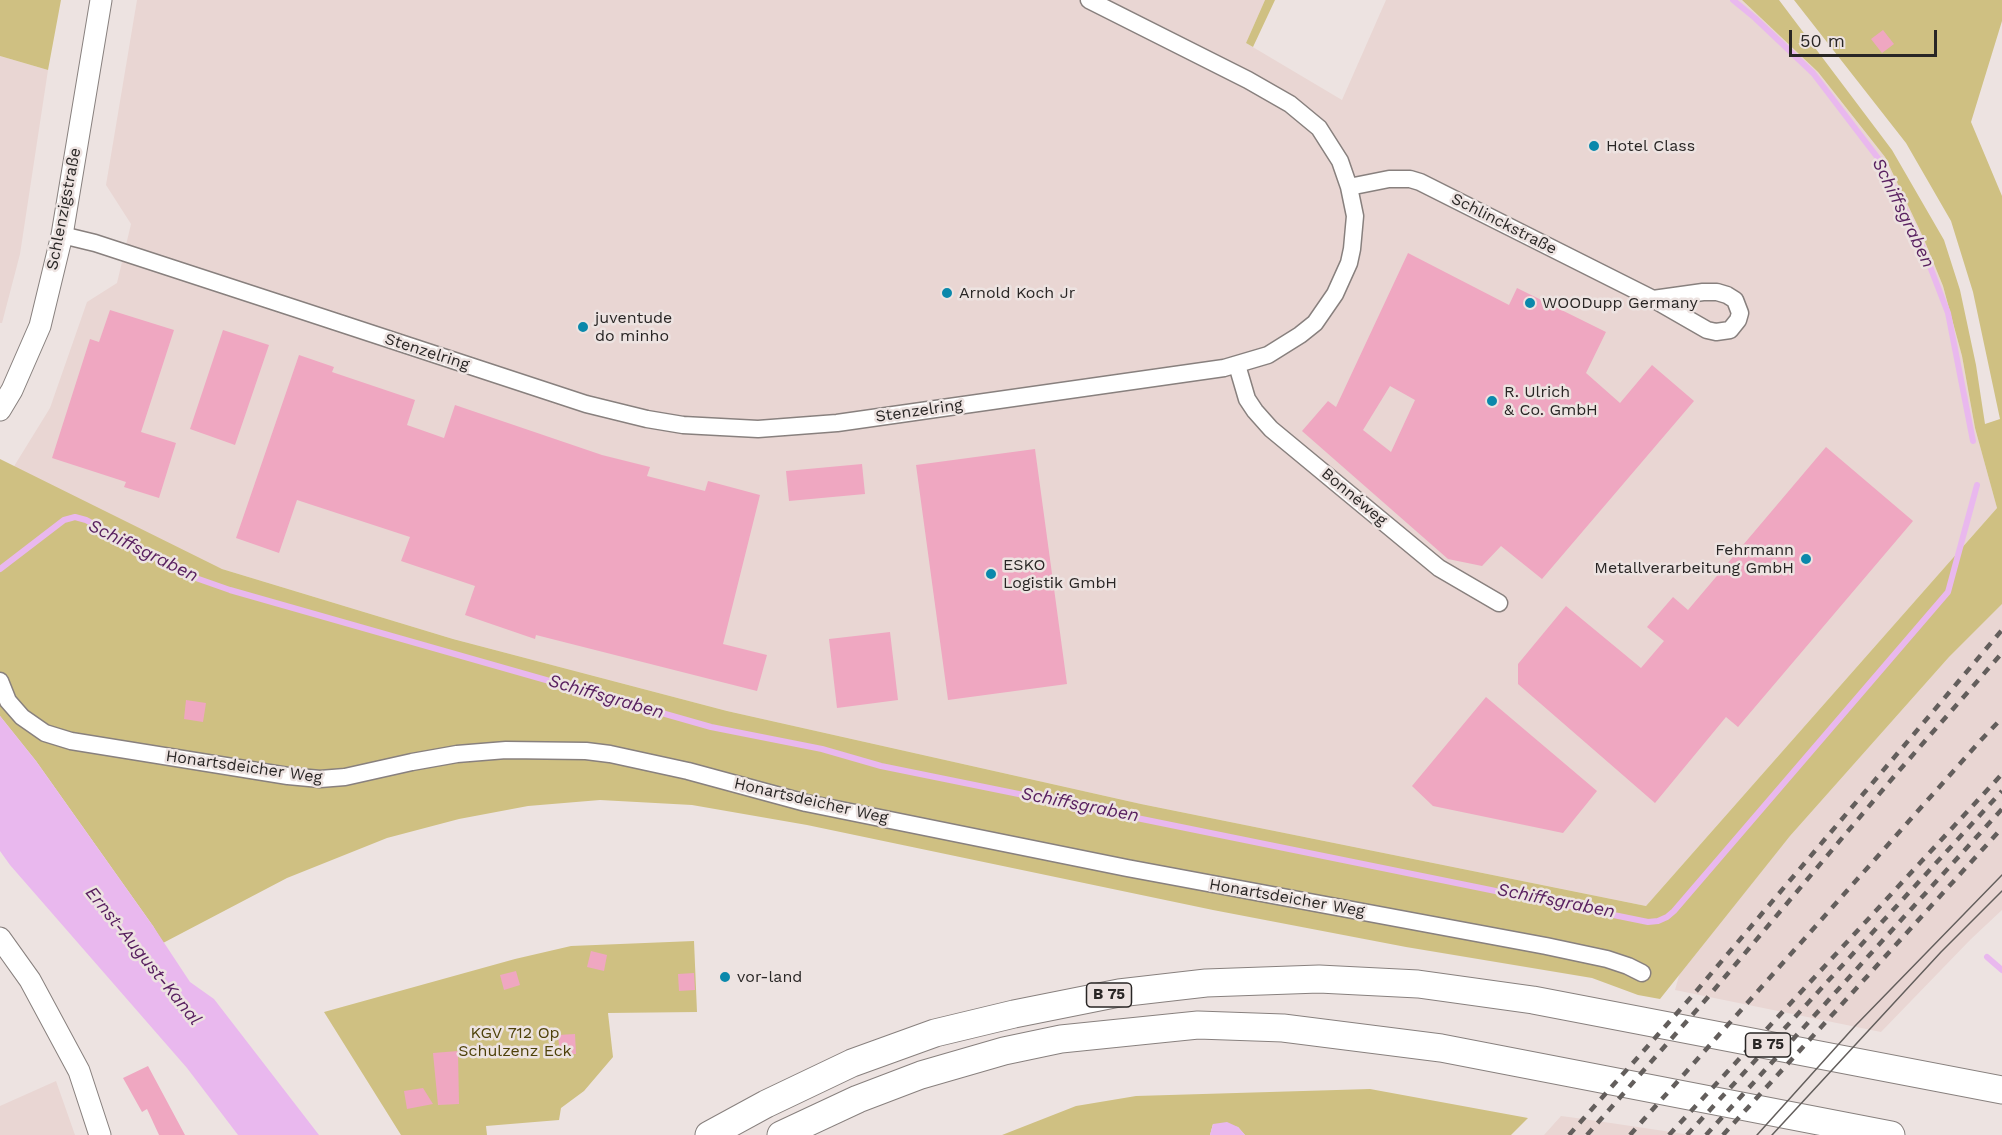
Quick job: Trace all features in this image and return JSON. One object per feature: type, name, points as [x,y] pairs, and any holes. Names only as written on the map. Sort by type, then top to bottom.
[{"type":"highway","name":"B 75","points":[[709,1135],[766,1104],[852,1063],[934,1034],[1014,1014],[1119,993],[1206,983],[1308,979],[1418,984],[1533,1000],[2002,1090]]},
{"type":"highway","name":"B 75","points":[[781,1135],[858,1099],[921,1075],[1004,1051],[1061,1039],[1198,1025],[1283,1028],[1441,1048],[1892,1135]]},
{"type":"street","name":"Schlenzigstraße","points":[[0,410],[12,390],[40,326],[62,235],[101,0]]},
{"type":"street","name":"Stenzelring","points":[[62,235],[94,243],[586,404],[683,424],[758,429],[837,423],[1174,376],[1237,365],[1268,355],[1300,336],[1315,323],[1342,280],[1352,249],[1355,216],[1349,187],[1340,161],[1324,135],[1305,115],[1290,104],[1248,80],[1089,0]]},
{"type":"street","name":"Schlinckstraße","points":[[1349,187],[1389,178],[1420,182],[1653,300]]},
{"type":"street","name":"Bonnéweg","points":[[1237,365],[1248,399],[1271,429],[1439,568],[1499,603]]},
{"type":"street","name":"Honartsdeicher Weg","points":[[0,681],[8,701],[22,717],[45,733],[71,741],[313,778],[345,777],[412,762],[477,753],[543,749],[594,752],[658,764],[806,802],[955,834],[1567,950],[1618,962],[1642,973]]},
{"type":"street","points":[[0,938],[30,980],[79,1071],[100,1135]]},
{"type":"shaded area","points":[[137,0],[1265,0],[1246,43],[1342,100],[1386,0],[1742,0],[1818,72],[1885,157],[1923,237],[1943,286],[1962,356],[1975,428],[1997,508],[1646,906],[1141,804],[727,711],[453,639],[222,569],[0,489],[50,408],[87,302],[117,283],[131,224],[106,185]]},
{"type":"shaded area","points":[[0,56],[48,70],[20,254],[2,323],[0,323]]},
{"type":"shaded area","points":[[2002,604],[2002,910],[1881,1032],[1675,990],[1680,972],[1790,836],[1949,657]]},
{"type":"shaded area","points":[[56,1081],[75,1135],[0,1135],[0,1106]]},
{"type":"shaded area","points":[[1561,1116],[1584,1119],[1691,1135],[1544,1135]]},
{"type":"green space","points":[[0,0],[61,0],[48,70],[0,56]]},
{"type":"green space","points":[[1265,0],[1275,0],[1253,47],[1246,43]]},
{"type":"green space","points":[[1742,0],[1779,0],[1892,150],[1944,240],[1960,290],[1976,365],[1985,424],[2000,419],[1973,292],[1951,221],[1906,143],[1794,0],[2002,0],[2002,21],[1971,122],[2002,196],[2002,604],[1949,657],[1790,836],[1660,999],[1638,995],[1592,978],[1406,947],[1213,910],[807,825],[692,805],[600,800],[528,806],[459,819],[387,838],[287,878],[163,943],[36,761],[0,716],[0,459],[222,569],[453,639],[727,711],[1141,804],[1646,906],[1997,508],[1975,428],[1962,356],[1943,286],[1923,237],[1885,157],[1818,72]]},
{"type":"green space","name":"KGV 712 Op Schulzenz Eck","points":[[694,941],[697,1012],[608,1013],[613,1057],[584,1091],[561,1108],[559,1120],[486,1126],[487,1135],[401,1135],[324,1012],[515,959],[571,946]]},
{"type":"green space","points":[[1370,1089],[1528,1118],[1511,1135],[1245,1135],[1238,1127],[1213,1124],[1210,1135],[1002,1135],[1076,1106],[1136,1096]]},
{"type":"water","name":"Ernst-August-Kanal","points":[[0,716],[36,761],[190,982],[214,999],[319,1135],[238,1135],[187,1068],[10,865],[0,851]]},
{"type":"water","points":[[1227,1122],[1238,1127],[1245,1135],[1210,1135],[1213,1124]]},
{"type":"building","points":[[1883,30],[1894,44],[1882,53],[1871,39]]},
{"type":"building","points":[[1408,253],[1509,305],[1517,288],[1606,332],[1586,373],[1620,403],[1652,365],[1694,401],[1542,579],[1501,546],[1482,566],[1448,559],[1302,431],[1328,401],[1336,407]],"holes":[[[1390,386],[1415,400],[1391,452],[1363,430]]]},
{"type":"building","points":[[110,310],[174,330],[141,432],[176,443],[159,498],[124,487],[126,482],[52,458],[90,339],[99,342]]},
{"type":"building","points":[[223,330],[269,345],[235,445],[190,429]]},
{"type":"building","points":[[299,355],[334,367],[332,372],[415,400],[407,425],[444,438],[455,405],[602,455],[650,467],[647,476],[705,491],[708,481],[760,495],[723,644],[767,655],[757,691],[536,635],[535,639],[465,615],[475,586],[401,561],[410,537],[297,500],[279,553],[236,538]]},
{"type":"building","name":"Fehrmann Metallverarbeitung GmbH","points":[[1826,447],[1913,521],[1738,727],[1726,717],[1655,803],[1518,684],[1518,664],[1566,606],[1641,668],[1664,641],[1647,627],[1673,597],[1688,610]]},
{"type":"building","name":"ESKO Logistik GmbH","points":[[1035,449],[1067,684],[948,700],[916,465]]},
{"type":"building","points":[[862,464],[865,494],[789,501],[786,471]]},
{"type":"building","points":[[890,632],[898,700],[837,708],[829,639]]},
{"type":"building","points":[[1486,697],[1597,791],[1563,833],[1433,806],[1412,786]]},
{"type":"building","points":[[186,700],[206,703],[203,722],[184,719]]},
{"type":"building","points":[[591,951],[607,955],[604,971],[587,967]]},
{"type":"building","points":[[516,971],[520,985],[504,990],[500,975]]},
{"type":"building","points":[[694,973],[695,990],[679,991],[678,974]]},
{"type":"building","points":[[575,1034],[576,1054],[560,1055],[558,1035]]},
{"type":"building","points":[[458,1051],[459,1104],[438,1105],[433,1053]]},
{"type":"building","points":[[148,1066],[185,1135],[159,1135],[147,1109],[142,1112],[123,1078]]},
{"type":"building","points":[[423,1088],[433,1104],[407,1109],[404,1091]]},
{"type":"waterway","name":"Schiffsgraben","points":[[1733,0],[1813,73],[1881,162],[1919,238],[1948,313],[1973,441]]},
{"type":"waterway","name":"Schiffsgraben","points":[[0,569],[64,520],[75,517],[86,520],[193,577],[230,590],[711,727],[822,749],[881,766],[1648,922],[1658,921],[1674,911],[1948,592],[1977,485]]},
{"type":"waterway","points":[[1987,957],[2002,970]]},
{"type":"tram line","points":[[1757,1135],[1855,1026],[2002,875]]},
{"type":"tram line","points":[[1772,1135],[1941,952],[2002,891]]},
{"type":"railway","points":[[1569,1135],[1693,995],[2002,630]]},
{"type":"railway","points":[[1587,1135],[2002,653]]},
{"type":"railway","points":[[1630,1135],[2002,718]]},
{"type":"railway","points":[[1669,1135],[2002,774]]},
{"type":"railway","points":[[1687,1135],[2002,791]]},
{"type":"railway","points":[[1706,1135],[2002,809]]},
{"type":"railway","points":[[1723,1135],[2002,828]]},
{"type":"place","name":"Hotel Class","points":[[1594,146]]},
{"type":"place","name":"Arnold Koch Jr","points":[[947,293]]},
{"type":"place","name":"WOODupp Germany","points":[[1530,303]]},
{"type":"place","name":"juventude do minho","points":[[583,327]]},
{"type":"place","name":"R. Ulrich & Co. GmbH","points":[[1492,401]]},
{"type":"place","name":"Fehrmann Metallverarbeitung GmbH","points":[[1806,559]]},
{"type":"place","name":"ESKO Logistik GmbH","points":[[991,574]]},
{"type":"place","name":"vor-land","points":[[725,977]]}]
